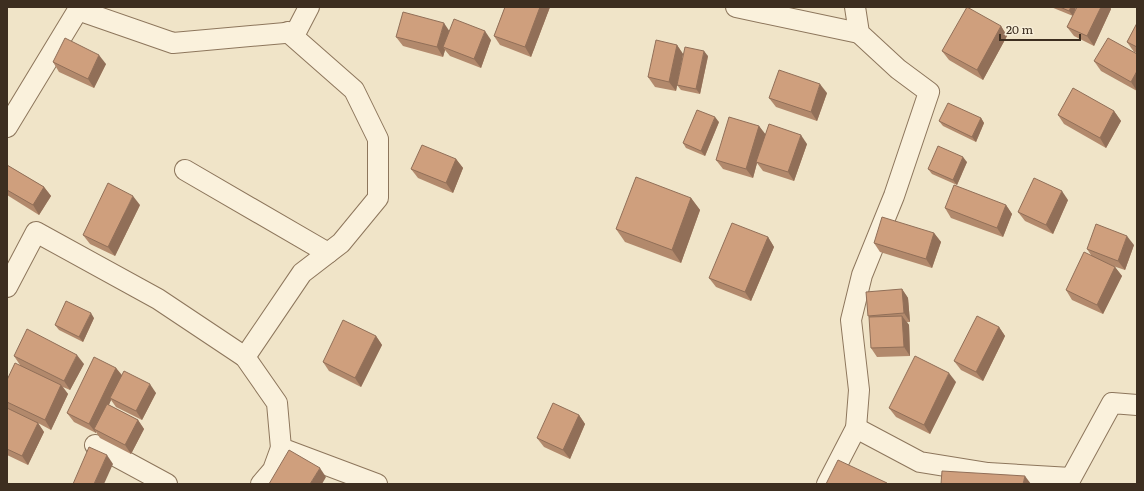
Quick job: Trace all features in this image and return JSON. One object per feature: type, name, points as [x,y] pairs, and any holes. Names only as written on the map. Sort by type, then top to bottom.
[{"type":"street","points":[[7,127],[78,10],[174,43],[296,32],[309,7]]},
{"type":"street","points":[[736,7],[859,33],[898,69],[929,92],[894,196],[862,275],[851,320],[859,390],[856,428],[827,484]]},
{"type":"street","points":[[855,7],[859,33]]},
{"type":"street","points":[[245,357],[302,274],[340,243],[378,198],[378,139],[354,90],[288,32]]},
{"type":"street","points":[[185,170],[328,253]]},
{"type":"street","points":[[7,287],[36,232],[158,298],[245,357],[277,402],[282,448],[273,470],[261,484]]},
{"type":"street","points":[[856,428],[920,462],[988,473],[1071,478],[1112,403],[1137,405]]},
{"type":"street","points":[[95,445],[167,484]]},
{"type":"street","points":[[282,448],[378,484]]},
{"type":"building","points":[[505,7],[540,7],[525,47],[494,36]]},
{"type":"building","points":[[967,7],[1001,26],[977,70],[942,51]]},
{"type":"building","points":[[1060,7],[1071,7],[1069,11]]},
{"type":"building","points":[[1077,7],[1101,7],[1087,36],[1067,27]]},
{"type":"building","points":[[403,12],[444,23],[437,47],[396,37]]},
{"type":"building","points":[[454,19],[485,31],[474,59],[443,47]]},
{"type":"building","points":[[1137,23],[1137,47],[1127,42]]},
{"type":"building","points":[[65,38],[99,55],[88,79],[53,62]]},
{"type":"building","points":[[1108,38],[1137,54],[1137,71],[1131,82],[1094,61]]},
{"type":"building","points":[[656,40],[677,45],[669,82],[648,77]]},
{"type":"building","points":[[685,47],[704,51],[696,89],[677,85]]},
{"type":"building","points":[[779,70],[820,84],[811,112],[769,98]]},
{"type":"building","points":[[1073,88],[1114,111],[1100,138],[1058,115]]},
{"type":"building","points":[[948,103],[981,118],[972,137],[939,121]]},
{"type":"building","points":[[697,110],[715,117],[701,151],[683,143]]},
{"type":"building","points":[[729,117],[759,126],[746,169],[716,160]]},
{"type":"building","points":[[769,124],[801,135],[788,172],[756,162]]},
{"type":"building","points":[[422,145],[456,159],[446,183],[411,169]]},
{"type":"building","points":[[938,146],[963,157],[953,180],[928,169]]},
{"type":"building","points":[[7,165],[44,187],[33,205],[7,190]]},
{"type":"building","points":[[636,177],[691,198],[672,250],[616,229]]},
{"type":"building","points":[[1034,178],[1062,191],[1046,225],[1018,212]]},
{"type":"building","points":[[108,183],[133,196],[108,247],[83,235]]},
{"type":"building","points":[[954,185],[1006,205],[997,228],[945,208]]},
{"type":"building","points":[[882,217],[934,233],[926,259],[874,243]]},
{"type":"building","points":[[732,223],[768,237],[745,292],[709,278]]},
{"type":"building","points":[[1096,224],[1127,236],[1118,261],[1087,249]]},
{"type":"building","points":[[1084,252],[1115,267],[1097,305],[1066,290]]},
{"type":"building","points":[[902,289],[904,313],[868,316],[866,292]]},
{"type":"building","points":[[66,301],[91,313],[79,337],[55,325]]},
{"type":"building","points":[[902,316],[904,347],[871,348],[869,317]]},
{"type":"building","points":[[977,316],[999,327],[976,372],[954,361]]},
{"type":"building","points":[[343,320],[376,336],[355,378],[323,362]]},
{"type":"building","points":[[27,329],[77,355],[64,381],[14,356]]},
{"type":"building","points":[[915,356],[949,373],[924,425],[889,408]]},
{"type":"building","points":[[94,357],[116,368],[89,424],[67,413]]},
{"type":"building","points":[[15,363],[61,385],[45,420],[7,402],[7,380]]},
{"type":"building","points":[[124,371],[150,384],[136,411],[110,398]]},
{"type":"building","points":[[553,403],[579,415],[563,450],[537,438]]},
{"type":"building","points":[[107,404],[138,420],[125,445],[94,429]]},
{"type":"building","points":[[7,408],[38,423],[22,456],[7,449]]},
{"type":"building","points":[[89,447],[107,455],[94,484],[73,484]]},
{"type":"building","points":[[289,450],[320,468],[310,484],[269,484]]},
{"type":"building","points":[[838,460],[887,483],[887,484],[826,484]]},
{"type":"building","points":[[942,471],[1025,476],[1023,484],[941,484]]}]
